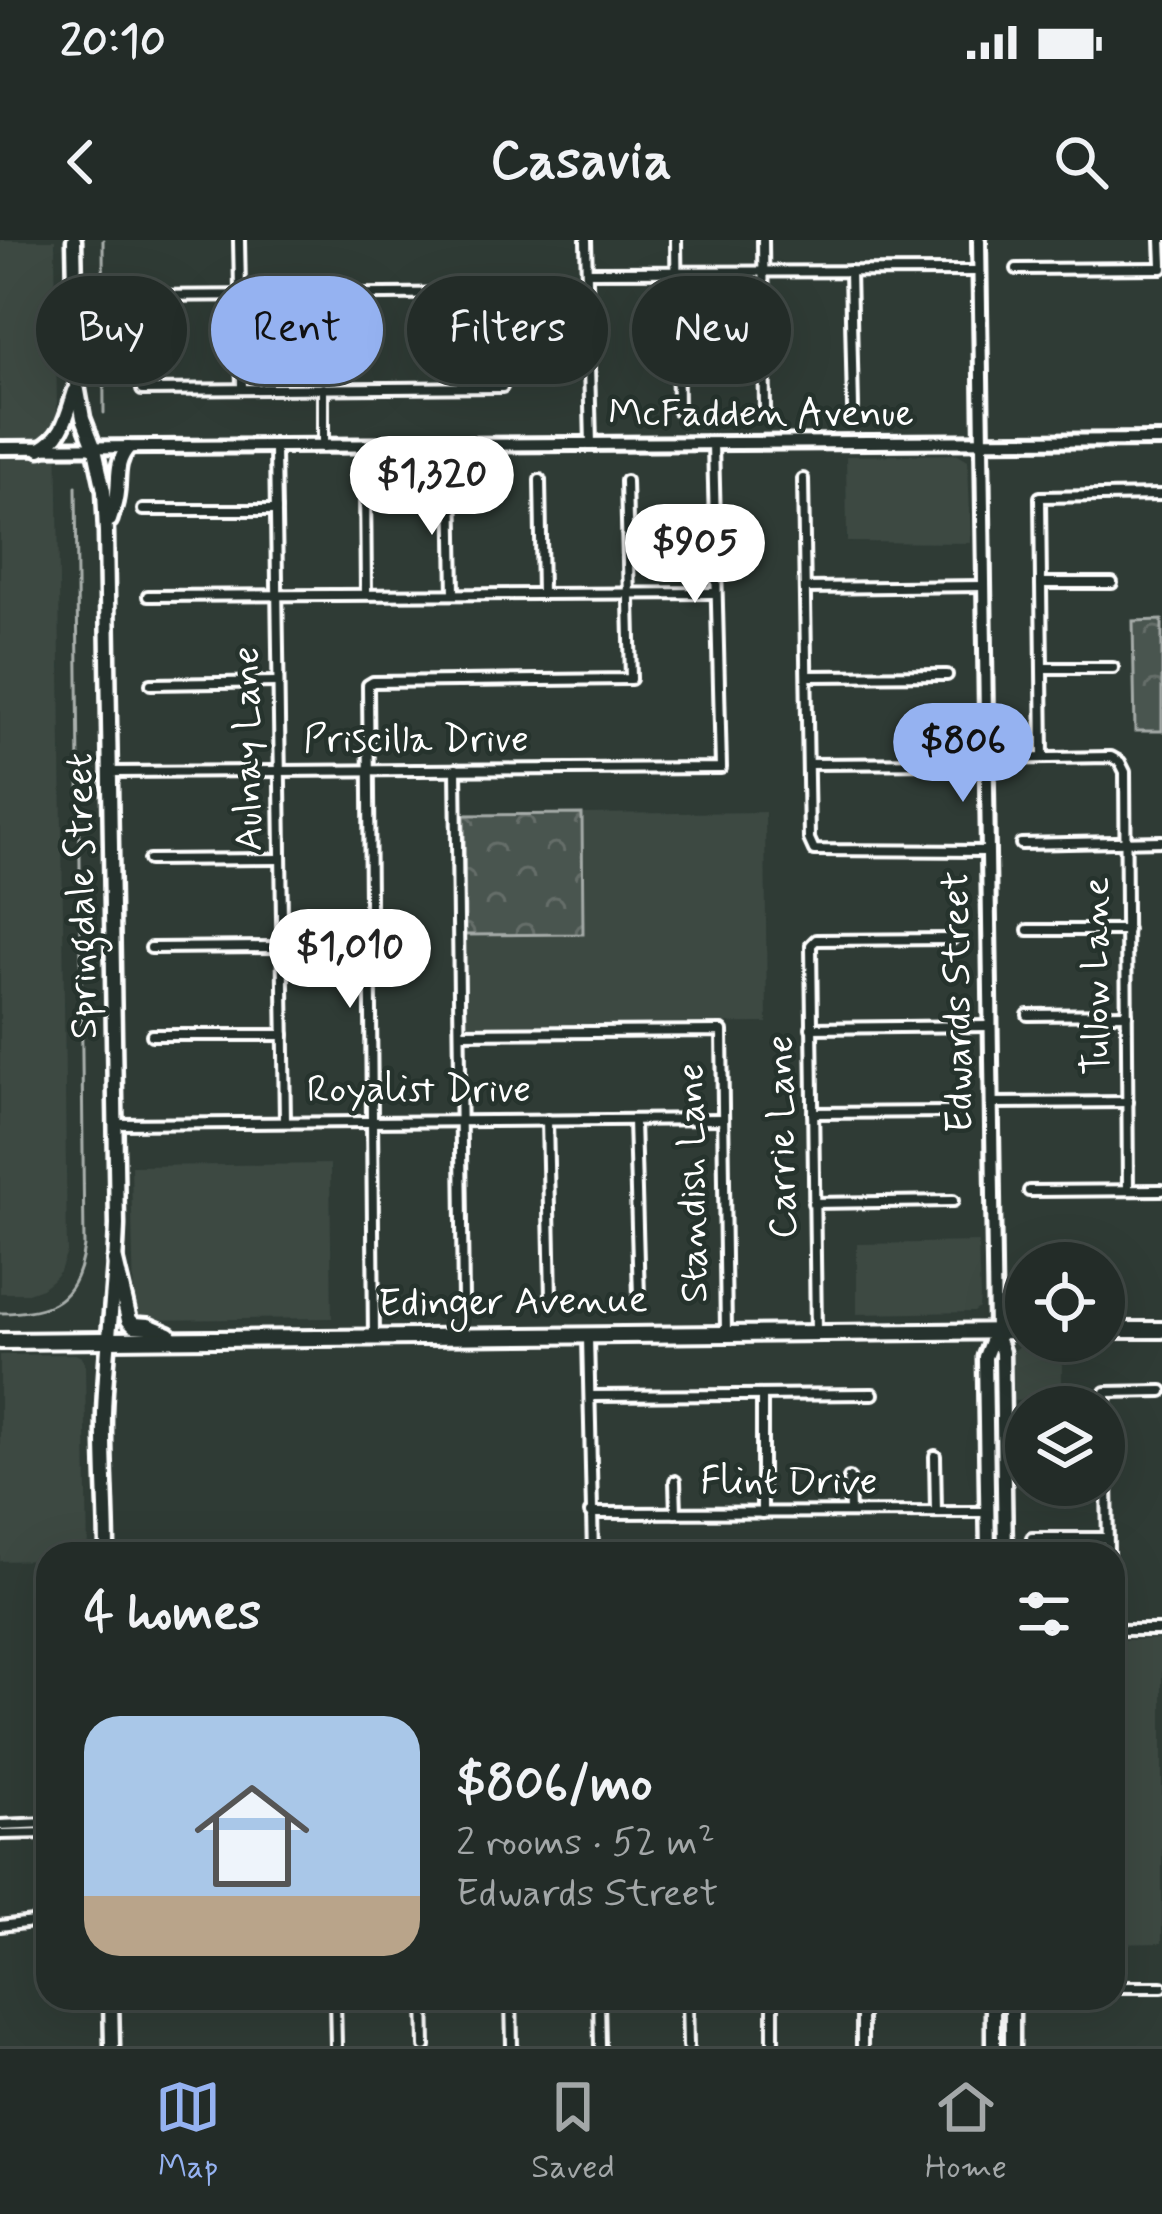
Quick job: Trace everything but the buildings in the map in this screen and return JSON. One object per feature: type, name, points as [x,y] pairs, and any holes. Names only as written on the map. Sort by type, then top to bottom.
[{"type":"main road","name":"Springdale Street","points":[[74,240],[77,385],[104,491],[106,532],[116,1262],[104,1419],[107,1542]]},
{"type":"main road","points":[[40,449],[61,432],[77,385]]},
{"type":"main road","points":[[106,532],[117,496],[118,466],[128,448]]},
{"type":"main road","points":[[116,1262],[129,1320],[179,1339]]},
{"type":"main road","points":[[1125,1330],[1162,1330]]},
{"type":"main road","name":"Edwards Street","points":[[988,1542],[985,1357],[995,1331]]},
{"type":"main road","name":"Edwards Street","points":[[995,1331],[1002,1352],[1005,1542]]},
{"type":"main road","name":"Edinger Avenue","points":[[0,1341],[1005,1331]]},
{"type":"main road","points":[[111,2010],[112,2046]]},
{"type":"main road","points":[[993,2010],[993,2046]]},
{"type":"main road","points":[[1012,2010],[1012,2046]]},
{"type":"street","points":[[239,240],[240,276]]},
{"type":"street","points":[[586,240],[591,445]]},
{"type":"street","points":[[676,240],[678,410]]},
{"type":"street","points":[[763,240],[765,410]]},
{"type":"street","name":"Edwards Street","points":[[980,240],[995,1331]]},
{"type":"street","points":[[1016,269],[1162,266],[1161,240]]},
{"type":"street","points":[[850,271],[853,408]]},
{"type":"street","points":[[587,272],[980,271]]},
{"type":"street","points":[[142,390],[502,387],[498,293],[383,293]]},
{"type":"street","points":[[242,384],[242,388]]},
{"type":"street","points":[[323,388],[323,447]]},
{"type":"street","name":"McFadden Avenue","points":[[0,448],[1162,440]]},
{"type":"street","points":[[148,596],[716,593],[713,444]]},
{"type":"street","name":"Aulnay Lane","points":[[275,448],[285,1121]]},
{"type":"street","points":[[803,479],[809,839],[814,850],[987,851]]},
{"type":"street","points":[[452,480],[454,594]]},
{"type":"street","points":[[540,480],[542,594]]},
{"type":"street","points":[[374,1337],[368,685],[631,679],[626,481]]},
{"type":"street","points":[[365,482],[366,595]]},
{"type":"street","points":[[986,759],[1042,758],[1040,497],[1162,495]]},
{"type":"street","points":[[143,510],[276,510]]},
{"type":"street","points":[[1041,583],[1112,583]]},
{"type":"street","points":[[806,588],[984,586]]},
{"type":"street","name":"Priscilla Drive","points":[[112,772],[721,768],[716,593]]},
{"type":"street","points":[[1042,668],[1113,668]]},
{"type":"street","points":[[808,676],[947,675]]},
{"type":"street","points":[[152,684],[278,682]]},
{"type":"street","name":"Tullow Lane","points":[[1042,758],[1111,758],[1125,772],[1128,1190]]},
{"type":"street","points":[[808,764],[949,763]]},
{"type":"street","points":[[456,770],[463,1300]]},
{"type":"street","points":[[1021,844],[1162,841]]},
{"type":"street","points":[[149,860],[281,859]]},
{"type":"street","points":[[1028,931],[1127,930]]},
{"type":"street","name":"Carrie Lane","points":[[816,1333],[813,941],[952,939]]},
{"type":"street","points":[[151,948],[282,947]]},
{"type":"street","points":[[1028,1015],[1127,1014]]},
{"type":"street","points":[[811,1028],[989,1026]]},
{"type":"street","name":"Standish Lane","points":[[460,1033],[722,1030],[726,1334]]},
{"type":"street","points":[[152,1035],[284,1035]]},
{"type":"street","points":[[991,1103],[1128,1102]]},
{"type":"street","points":[[813,1113],[953,1112]]},
{"type":"street","name":"Royalist Drive","points":[[115,1124],[723,1119]]},
{"type":"street","points":[[547,1120],[551,1298]]},
{"type":"street","points":[[634,1120],[639,1298]]},
{"type":"street","points":[[1029,1191],[1162,1190]]},
{"type":"street","points":[[813,1203],[953,1201]]},
{"type":"street","points":[[588,1335],[592,1542]]},
{"type":"street","points":[[1125,1392],[1162,1391]]},
{"type":"street","points":[[590,1396],[873,1394]]},
{"type":"street","points":[[762,1395],[762,1513]]},
{"type":"street","points":[[935,1456],[936,1512]]},
{"type":"street","points":[[849,1478],[850,1512]]},
{"type":"street","points":[[675,1481],[676,1513]]},
{"type":"street","points":[[1106,1506],[1107,1542]]},
{"type":"street","name":"Flint Drive","points":[[590,1513],[988,1512]]},
{"type":"street","points":[[1032,1538],[1107,1538]]},
{"type":"street","points":[[1125,1630],[1162,1630]]},
{"type":"street","points":[[0,1829],[36,1824]]},
{"type":"street","points":[[0,1829],[36,1832]]},
{"type":"street","points":[[0,1926],[36,1922]]},
{"type":"street","points":[[1125,1987],[1162,1987]]},
{"type":"street","points":[[335,2010],[336,2046]]},
{"type":"street","points":[[424,2010],[425,2046]]},
{"type":"street","points":[[512,2010],[512,2046]]},
{"type":"street","points":[[599,2010],[600,2046]]},
{"type":"street","points":[[687,2010],[688,2046]]},
{"type":"street","points":[[773,2010],[773,2046]]},
{"type":"street","points":[[862,2010],[862,2046]]},
{"type":"shaded area","points":[[0,240],[55,240],[55,276],[36,276],[36,384],[57,384],[67,1252],[60,1271],[42,1288],[0,1293]]},
{"type":"shaded area","points":[[958,454],[968,460],[971,543],[847,542],[846,456]]},
{"type":"shaded area","points":[[765,812],[767,1023],[465,1026],[465,935],[583,934],[582,814]]},
{"type":"shaded area","points":[[330,1164],[332,1318],[136,1317],[131,1166]]},
{"type":"shaded area","points":[[978,1242],[980,1297],[974,1312],[857,1314],[857,1244]]},
{"type":"shaded area","points":[[75,1354],[85,1364],[88,1542],[36,1542],[36,1560],[0,1561],[0,1355]]},
{"type":"shaded area","points":[[1011,1362],[1062,1362],[1062,1386],[1012,1386]]},
{"type":"shaded area","points":[[1162,1639],[1162,1943],[1125,1944],[1125,1640]]},
{"type":"green space","points":[[1162,620],[1162,731],[1135,731],[1133,621]]},
{"type":"green space","points":[[582,814],[583,934],[465,935],[464,815]]},
{"type":"waterway","points":[[103,240],[104,413]]},
{"type":"waterway","points":[[0,1313],[34,1310],[59,1300],[75,1280],[84,1246],[76,486]]}]
